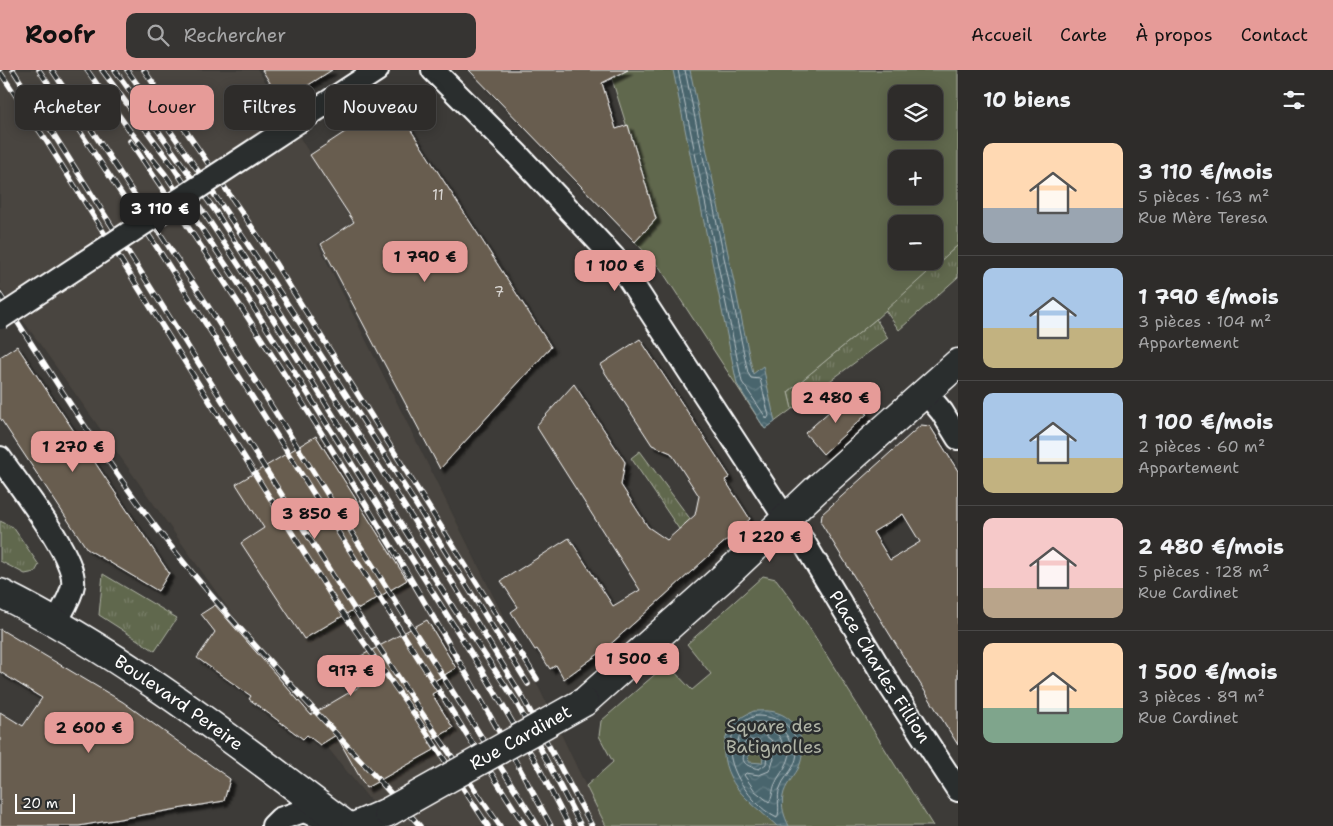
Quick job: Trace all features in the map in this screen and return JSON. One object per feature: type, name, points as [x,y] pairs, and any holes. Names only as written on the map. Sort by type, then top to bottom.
[{"type":"main road","name":"Rue Cardinet","points":[[356,826],[388,812],[584,702],[958,363]]},
{"type":"main road","name":"Boulevard Pereire","points":[[0,593],[93,646],[217,728],[346,826]]},
{"type":"street","points":[[0,318],[377,70]]},
{"type":"street","name":"Place Charles Fillion","points":[[433,70],[516,152],[618,262],[785,518],[803,541],[890,686],[955,780]]},
{"type":"street","points":[[925,392],[942,412],[958,438]]},
{"type":"street","points":[[0,458],[72,566],[73,584],[55,624]]},
{"type":"street","points":[[273,826],[280,819],[303,811],[346,826]]},
{"type":"shaded area","points":[[0,70],[258,70],[267,85],[224,85],[224,130],[295,130],[352,222],[318,244],[536,682],[605,826],[391,826],[324,743],[0,288]]},
{"type":"green space","points":[[609,70],[958,70],[958,245],[943,259],[943,215],[888,215],[888,270],[930,270],[876,319],[788,392],[792,409],[765,429],[660,268],[635,242],[656,219]]},
{"type":"green space","points":[[958,245],[958,277],[899,330],[885,310],[930,270],[943,270],[943,258]]},
{"type":"green space","points":[[876,319],[888,338],[792,409],[788,392]]},
{"type":"green space","points":[[640,451],[691,520],[679,529],[631,458]]},
{"type":"green space","points":[[0,521],[13,527],[39,565],[35,572],[25,574],[0,561]]},
{"type":"green space","points":[[103,574],[177,618],[155,651],[99,615]]},
{"type":"green space","name":"Square des Batignolles","points":[[763,576],[776,579],[794,603],[933,826],[606,826],[586,786],[613,762],[599,736],[601,721],[667,664],[692,690],[711,674],[687,644]]},
{"type":"water","points":[[673,70],[690,70],[753,374],[763,366],[775,422],[765,429],[737,384]]},
{"type":"water","points":[[754,711],[769,711],[786,717],[797,729],[802,744],[801,761],[785,788],[782,800],[783,811],[789,826],[777,826],[746,798],[730,777],[726,766],[724,744],[734,724],[742,717]],"holes":[[[752,751],[757,751],[763,757],[762,763],[749,762],[748,756]]]},
{"type":"building","points":[[262,70],[332,70],[309,85],[271,85]]},
{"type":"building","points":[[469,70],[628,70],[602,83],[616,129],[628,125],[656,219],[635,242]]},
{"type":"building","points":[[348,130],[411,130],[551,347],[440,469],[321,244],[354,222],[310,155]]},
{"type":"building","points":[[640,339],[730,477],[725,480],[750,519],[604,650],[564,679],[556,665],[550,669],[537,649],[535,650],[511,612],[518,607],[501,581],[569,538],[613,606],[640,590],[536,426],[574,384],[625,462],[621,485],[648,527],[667,540],[695,515],[699,496],[671,453],[652,445],[600,365]]},
{"type":"building","points":[[17,346],[169,573],[158,591],[87,549],[0,418],[0,357]]},
{"type":"building","points":[[849,394],[867,414],[823,454],[805,433]]},
{"type":"building","points":[[921,425],[930,426],[958,471],[958,745],[821,523],[822,514]],"holes":[[[903,514],[920,542],[890,560],[873,532]]]},
{"type":"building","points":[[316,436],[407,580],[304,639],[241,543],[264,528],[236,484]]},
{"type":"building","points":[[215,605],[311,715],[362,685],[350,662],[427,620],[456,668],[431,683],[437,691],[432,694],[453,728],[429,742],[434,750],[366,788],[336,735],[320,745],[307,735],[303,739],[249,699],[251,696],[197,658],[215,632],[201,614]]},
{"type":"building","points":[[0,629],[123,702],[230,779],[224,801],[79,826],[0,826],[0,712],[23,726],[42,698],[0,672]]},
{"type":"railway","points":[[13,70],[344,593],[417,706],[500,826]]},
{"type":"railway","points":[[39,70],[162,255],[525,826]]},
{"type":"railway","points":[[52,70],[208,306],[538,826]]},
{"type":"railway","points":[[87,70],[130,131],[165,174],[240,286],[483,672],[537,764],[569,826]]},
{"type":"railway","points":[[102,70],[172,165],[250,282],[454,609],[515,700],[581,826]]},
{"type":"railway","points":[[115,70],[216,212],[430,546],[523,698],[592,826]]},
{"type":"railway","points":[[127,70],[232,220],[283,297],[528,684]]},
{"type":"railway","points":[[144,70],[260,239],[537,679]]},
{"type":"railway","points":[[0,72],[47,142],[334,600],[417,718],[488,826]]},
{"type":"railway","points":[[130,141],[242,308],[350,478],[453,650],[551,826]]},
{"type":"railway","points":[[0,295],[65,396],[156,528],[269,661],[420,826]]}]
